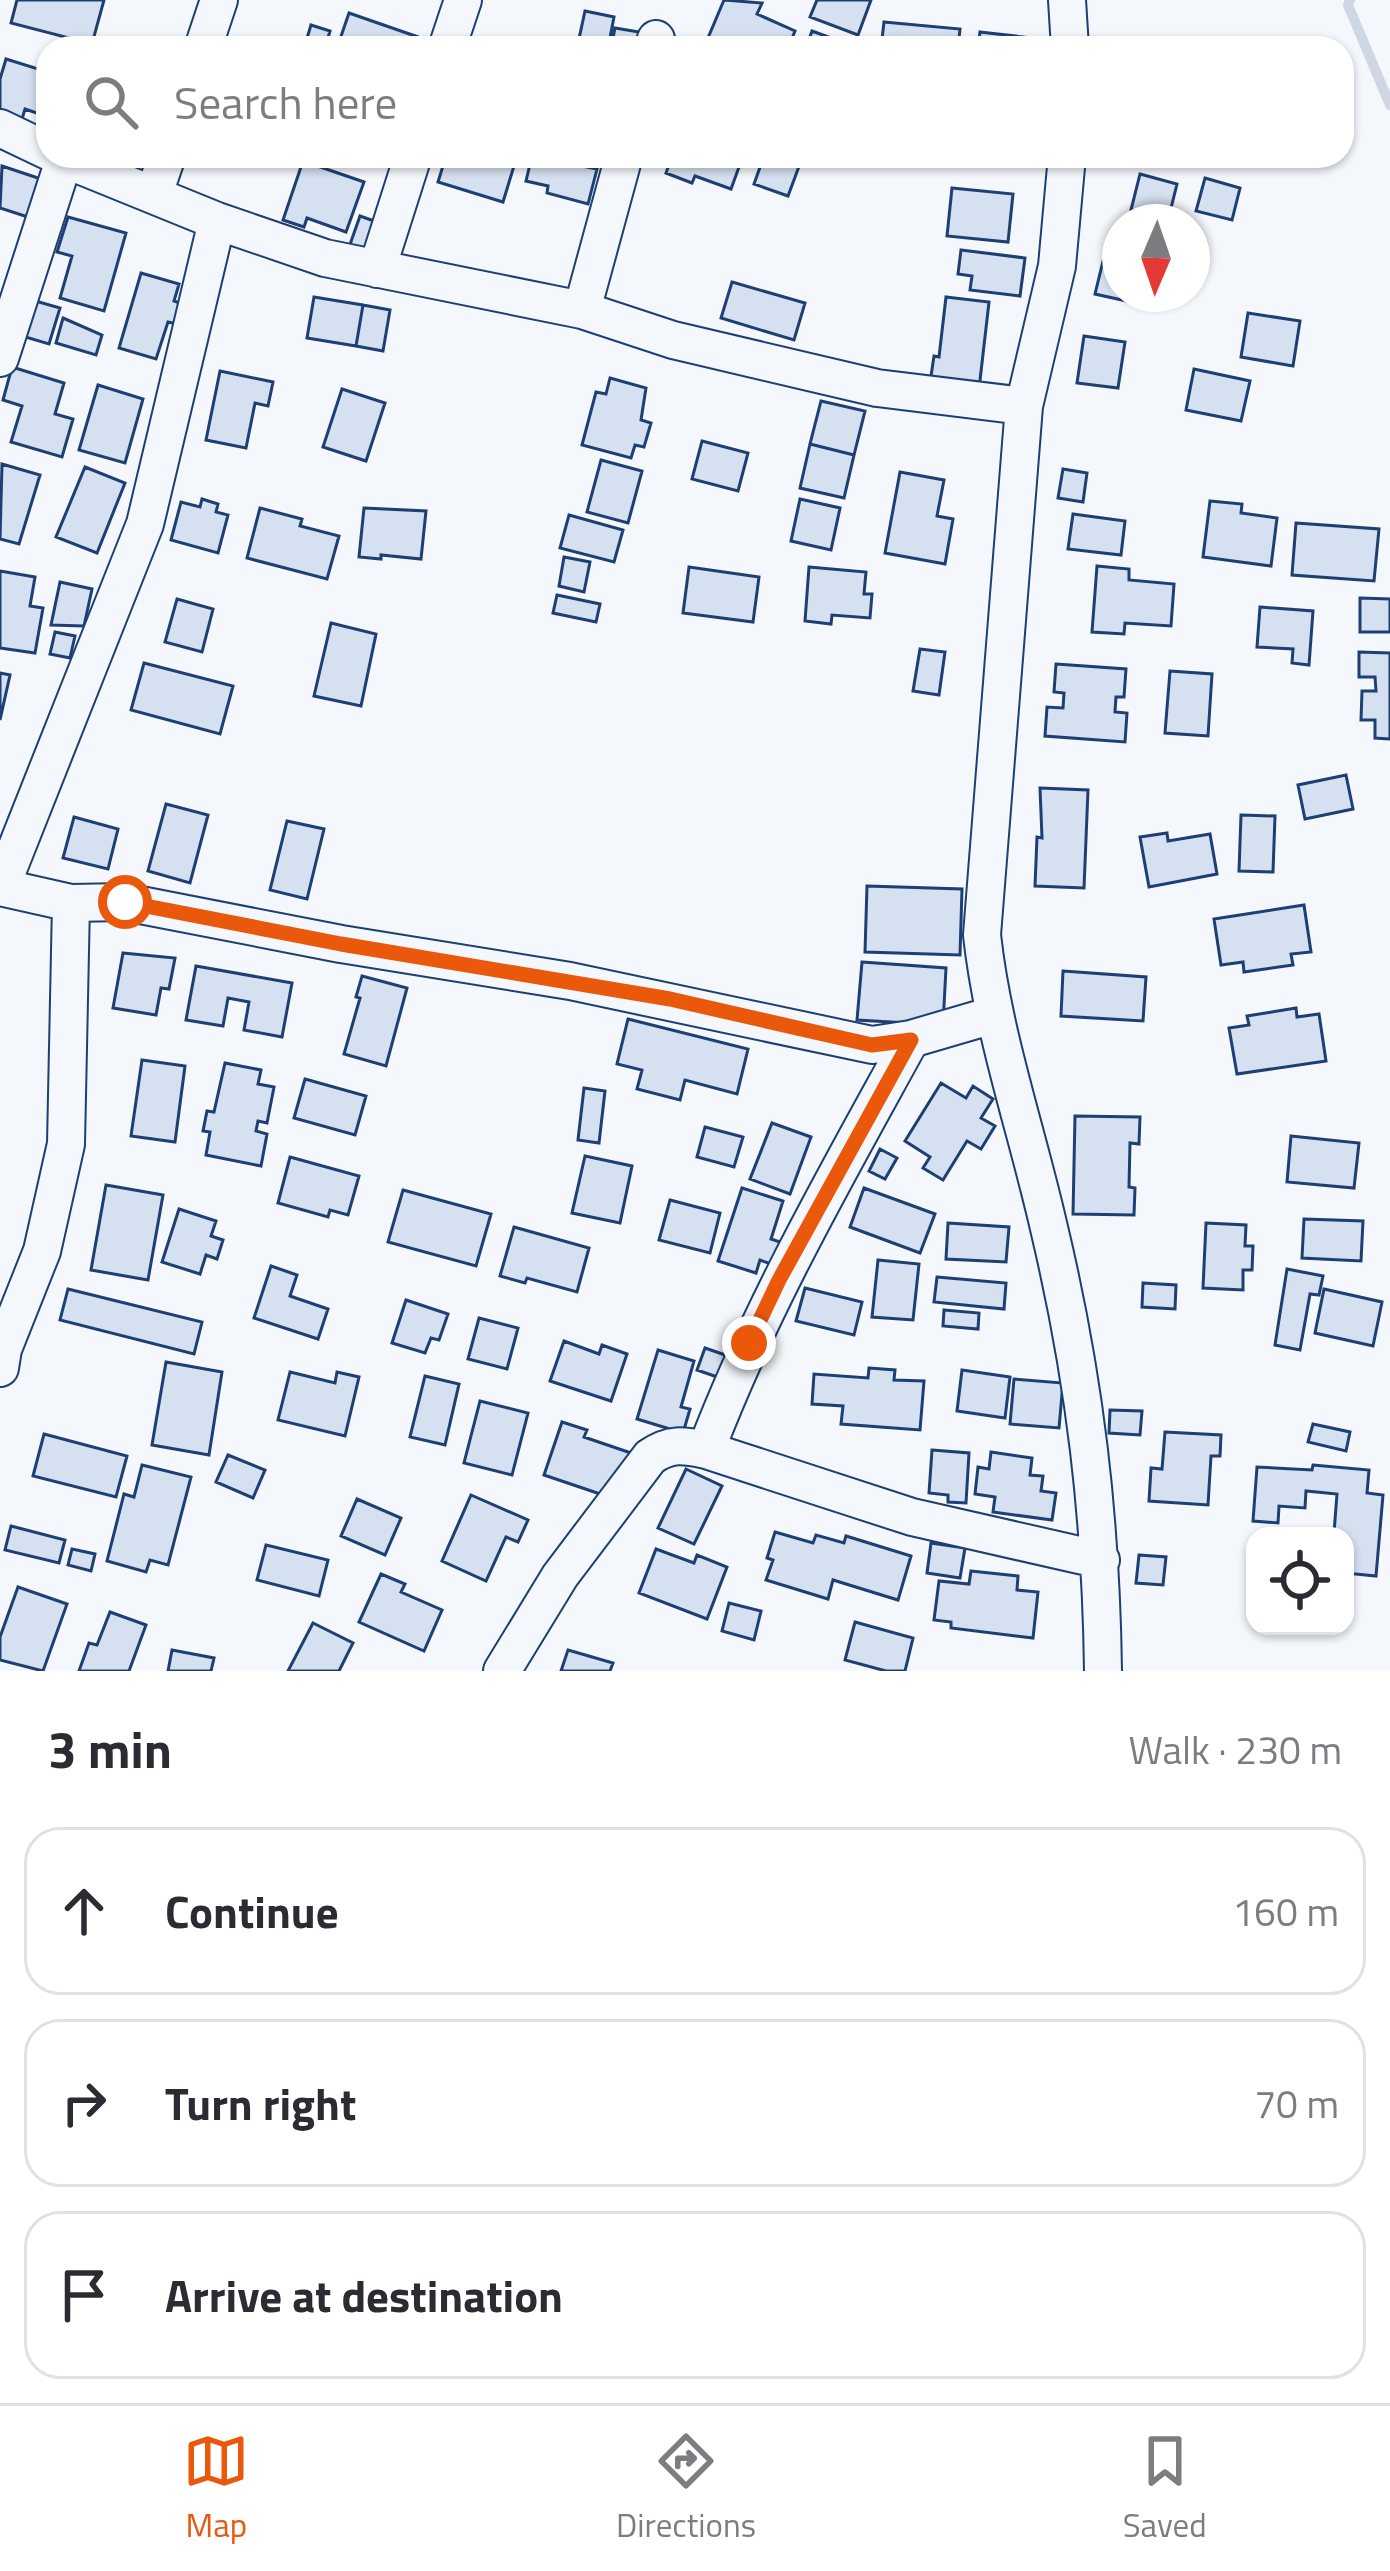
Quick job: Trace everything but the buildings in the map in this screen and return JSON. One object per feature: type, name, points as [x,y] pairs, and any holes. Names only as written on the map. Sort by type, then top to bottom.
[{"type":"street","points":[[207,36],[219,0]]},
{"type":"street","points":[[451,36],[463,0]]},
{"type":"street","points":[[1067,0],[1069,36]]},
{"type":"street","points":[[0,128],[36,146]]},
{"type":"street","points":[[0,358],[53,168]]},
{"type":"street","points":[[87,168],[326,258],[582,310],[673,340],[877,388],[1024,406]]},
{"type":"street","points":[[154,194],[163,168]]},
{"type":"street","points":[[377,269],[409,168]]},
{"type":"street","points":[[582,310],[621,168]]},
{"type":"street","points":[[1066,168],[1057,266],[1024,406],[982,935],[993,1015],[1072,1332],[1090,1435],[1101,1559],[1103,1671]]},
{"type":"street","points":[[218,221],[146,524],[1,887],[71,903],[125,902],[570,981],[872,1045],[911,1040],[993,1015]]},
{"type":"street","points":[[1,1355],[42,1251],[65,1144],[71,903]]},
{"type":"street","points":[[706,1450],[738,1365],[779,1280],[911,1040]]},
{"type":"street","points":[[502,1671],[549,1592],[650,1457],[664,1447],[682,1444],[706,1450],[912,1517],[1101,1559]]},
{"type":"waterway","points":[[1350,0],[1348,5],[1390,105]]},
{"type":"route","points":[[125,902],[670,999],[872,1045],[911,1040],[749,1343]]}]
